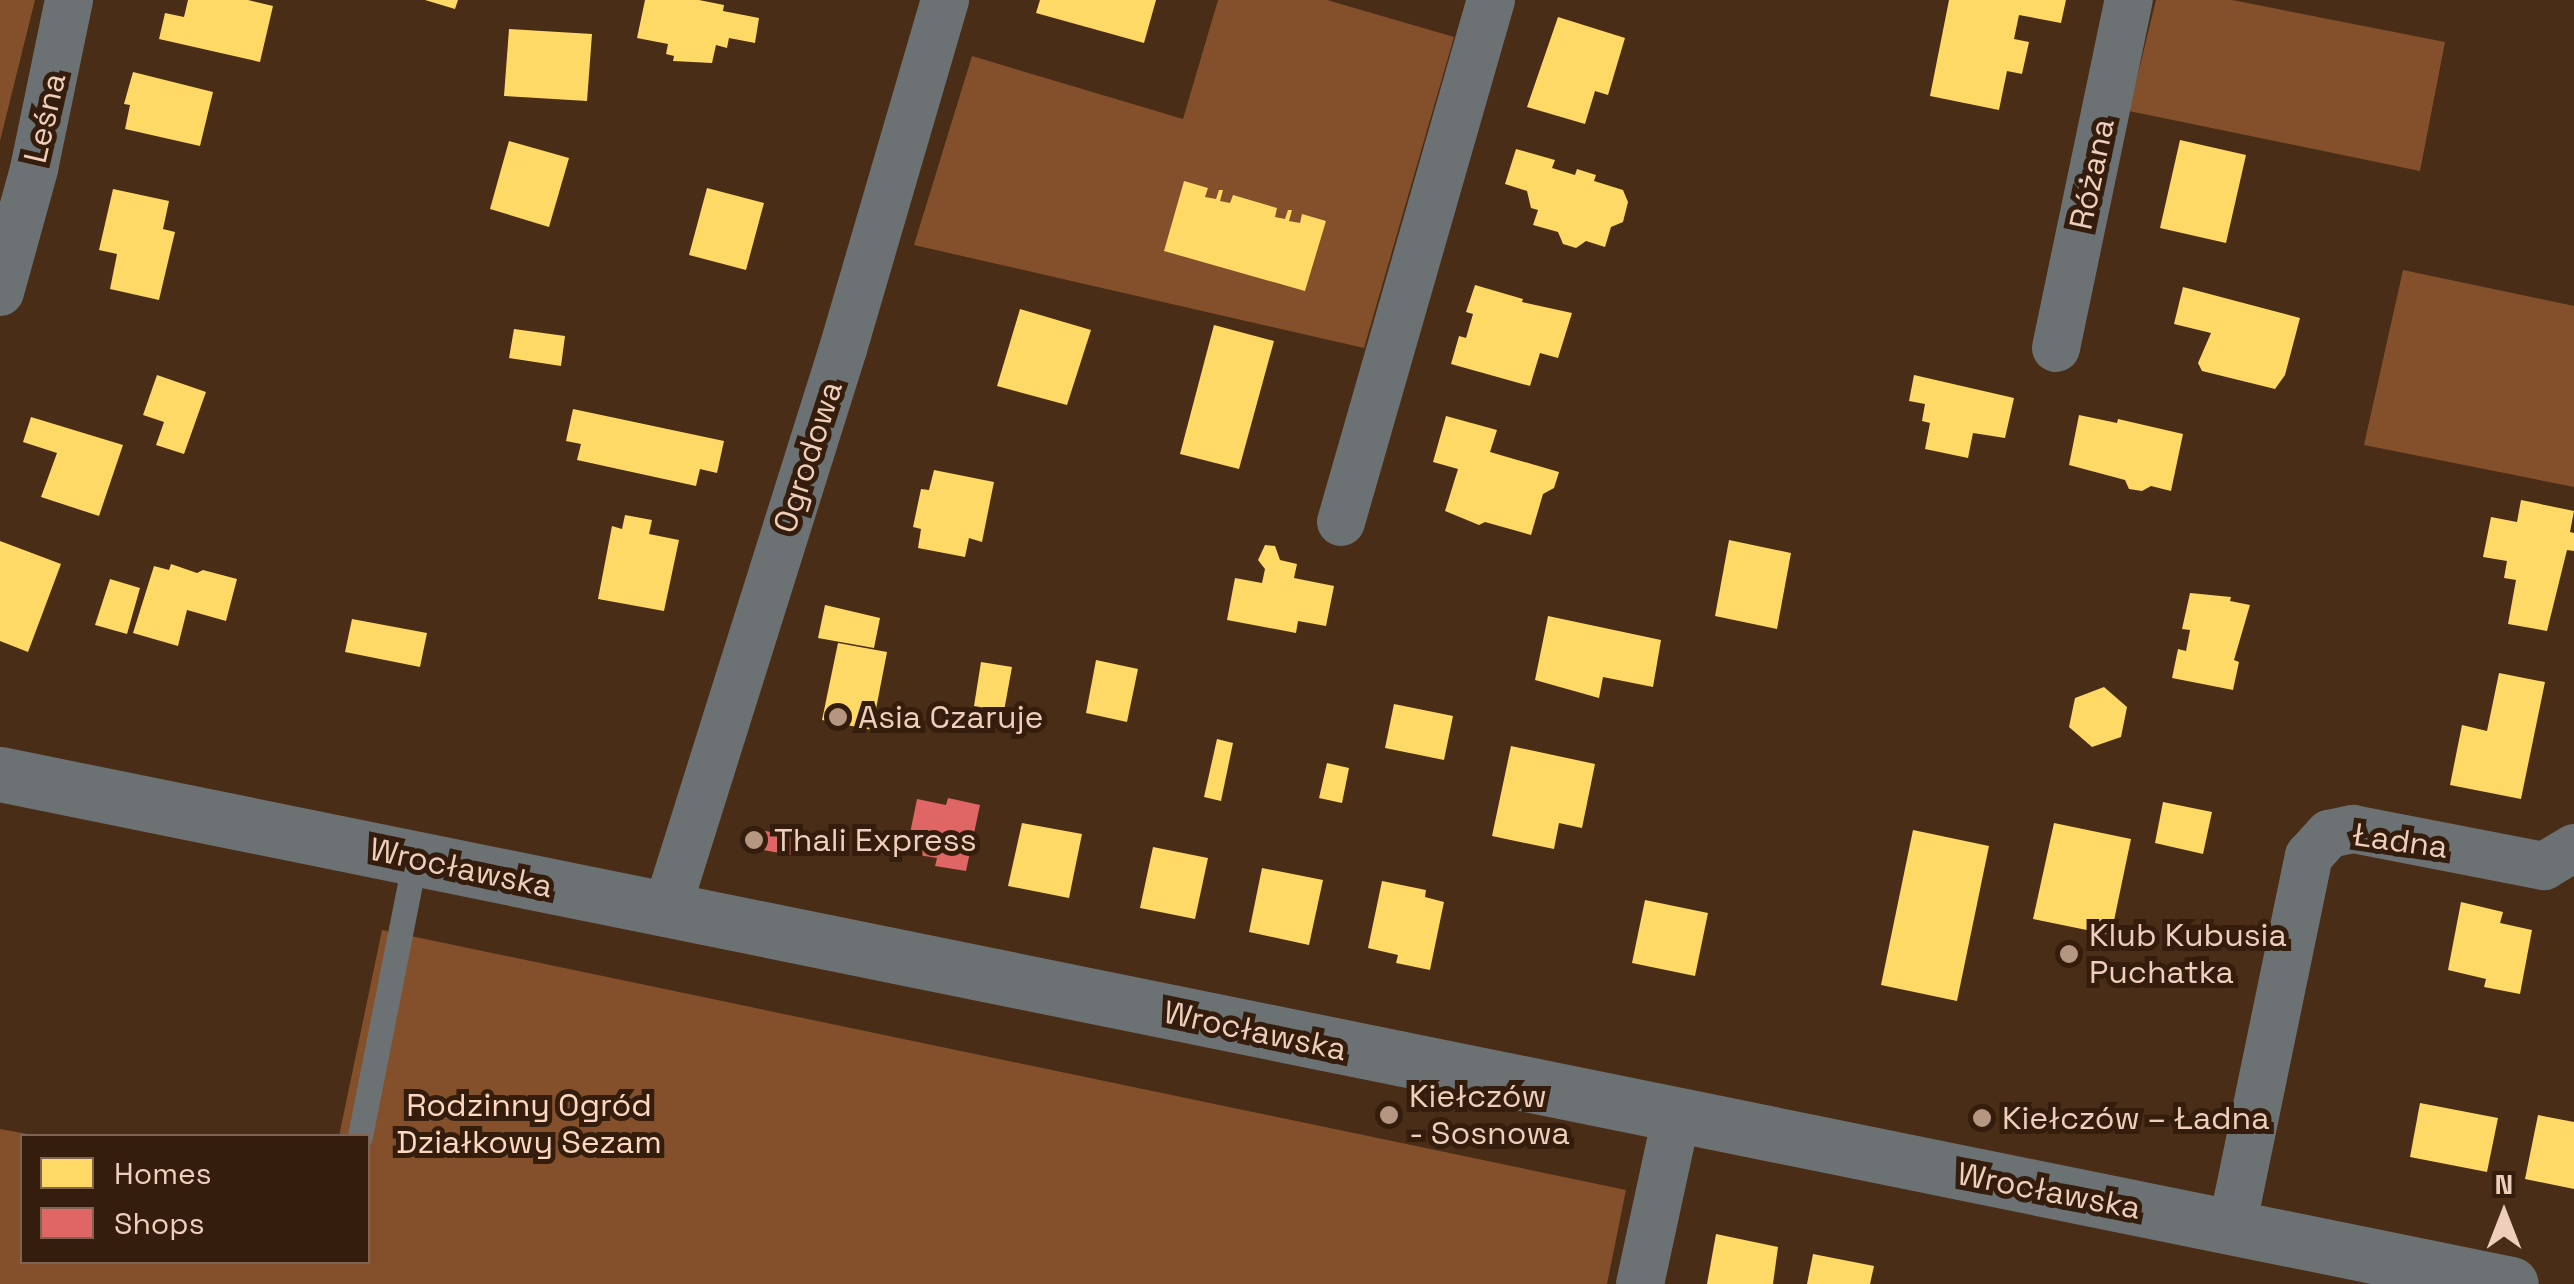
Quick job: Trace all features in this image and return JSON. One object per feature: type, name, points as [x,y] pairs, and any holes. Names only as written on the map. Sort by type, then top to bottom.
[{"type":"street","name":"Leśna","points":[[0,292],[34,169],[69,0]]},
{"type":"street","name":"Ogrodowa","points":[[666,912],[843,349],[945,0]]},
{"type":"street","points":[[1341,522],[1491,0]]},
{"type":"street","name":"Różana","points":[[2056,348],[2128,0]]},
{"type":"street","name":"Wrocławska","points":[[0,774],[2511,1284]]},
{"type":"street","name":"Ładna","points":[[2232,1227],[2309,856],[2329,834],[2353,830],[2544,866],[2574,848]]},
{"type":"street","points":[[1640,1284],[1676,1117]]},
{"type":"lane","points":[[360,1134],[415,859]]},
{"type":"green space","points":[[0,0],[35,0],[0,141]]},
{"type":"green space","points":[[1218,0],[1327,0],[1454,37],[1364,348],[914,245],[972,56],[1183,119]]},
{"type":"green space","points":[[2156,0],[2232,0],[2445,42],[2420,171],[2129,111]]},
{"type":"green space","points":[[2403,270],[2574,306],[2574,487],[2364,445]]},
{"type":"green space","name":"Rodzinny Ogród Działkowy Sezam","points":[[382,930],[1626,1190],[1607,1284],[0,1284],[0,1129],[28,1134],[20,1134],[20,1264],[370,1264],[370,1134],[339,1134]]},
{"type":"building: Homes","points":[[188,0],[248,0],[273,6],[260,62],[159,39],[165,13],[184,17]]},
{"type":"building: Homes","points":[[425,0],[458,0],[455,9]]},
{"type":"building: Homes","points":[[645,0],[699,0],[724,5],[723,11],[759,18],[755,43],[729,38],[727,48],[716,45],[712,63],[673,61],[674,56],[666,54],[668,44],[637,38]]},
{"type":"building: Homes","points":[[1040,0],[1156,0],[1144,43],[1036,13]]},
{"type":"building: Homes","points":[[1949,0],[2066,0],[2061,23],[2019,15],[2014,39],[2029,42],[2022,74],[2007,71],[1999,110],[1930,96]]},
{"type":"building: Homes","points":[[1558,17],[1625,38],[1608,95],[1595,91],[1585,124],[1527,107]]},
{"type":"building: Homes","points":[[509,29],[592,34],[587,101],[504,96]]},
{"type":"building: Homes","points":[[133,72],[213,92],[200,146],[125,129],[130,105],[124,104]]},
{"type":"building: Homes","points":[[2180,140],[2246,155],[2226,243],[2160,228]]},
{"type":"building: Homes","points":[[509,141],[569,158],[549,227],[490,209]]},
{"type":"building: Homes","points":[[1516,149],[1555,160],[1552,168],[1575,175],[1577,169],[1596,175],[1594,181],[1623,190],[1628,202],[1623,222],[1611,227],[1605,247],[1586,241],[1576,248],[1563,244],[1558,232],[1533,225],[1538,210],[1531,208],[1527,191],[1505,184]]},
{"type":"building: Homes","points":[[1184,181],[1208,188],[1205,197],[1216,199],[1219,190],[1223,190],[1220,201],[1230,203],[1233,195],[1277,208],[1275,217],[1285,219],[1288,210],[1292,210],[1289,221],[1300,223],[1302,214],[1326,221],[1305,291],[1164,251]]},
{"type":"building: Homes","points":[[707,188],[764,203],[746,270],[689,255]]},
{"type":"building: Homes","points":[[113,189],[169,201],[163,229],[175,232],[159,300],[110,289],[117,254],[99,250]]},
{"type":"building: Homes","points":[[1475,285],[1523,299],[1522,302],[1572,313],[1558,358],[1540,353],[1530,386],[1451,364],[1459,336],[1466,338],[1473,314],[1466,312]]},
{"type":"building: Homes","points":[[2183,287],[2300,318],[2285,375],[2275,389],[2202,371],[2198,363],[2211,333],[2174,324]]},
{"type":"building: Homes","points":[[1020,309],[1091,330],[1067,405],[997,386]]},
{"type":"building: Homes","points":[[1214,325],[1274,341],[1239,469],[1180,454]]},
{"type":"building: Homes","points":[[514,329],[565,336],[561,366],[509,358]]},
{"type":"building: Homes","points":[[157,375],[206,392],[184,454],[156,445],[164,422],[143,415]]},
{"type":"building: Homes","points":[[1914,375],[2014,398],[2005,438],[1973,433],[1968,458],[1925,449],[1930,423],[1922,421],[1925,404],[1909,401]]},
{"type":"building: Homes","points":[[573,409],[724,441],[717,473],[700,469],[696,486],[577,460],[581,444],[566,441]]},
{"type":"building: Homes","points":[[2079,415],[2117,423],[2118,419],[2183,434],[2171,491],[2151,486],[2142,491],[2129,489],[2125,480],[2069,465]]},
{"type":"building: Homes","points":[[1446,416],[1497,430],[1490,452],[1559,472],[1554,488],[1543,494],[1531,535],[1485,522],[1479,525],[1445,511],[1458,469],[1433,462]]},
{"type":"building: Homes","points":[[31,417],[123,445],[99,516],[41,497],[57,453],[23,442]]},
{"type":"building: Homes","points":[[934,470],[994,482],[982,542],[969,538],[965,557],[918,548],[921,529],[913,527],[921,489],[929,490]]},
{"type":"building: Homes","points":[[2521,500],[2574,511],[2570,532],[2574,533],[2574,551],[2567,550],[2547,631],[2508,624],[2516,580],[2504,578],[2507,561],[2483,557],[2491,517],[2517,522]]},
{"type":"building: Homes","points":[[625,515],[652,520],[649,534],[679,540],[664,611],[598,599],[612,526],[622,529]]},
{"type":"building: Homes","points":[[1729,540],[1791,553],[1777,629],[1715,616]]},
{"type":"building: Homes","points":[[0,541],[61,564],[28,652],[0,641]]},
{"type":"building: Homes","points":[[1265,545],[1275,546],[1280,560],[1297,564],[1294,578],[1334,586],[1326,626],[1298,621],[1296,633],[1227,620],[1235,578],[1262,583],[1265,569],[1258,560]]},
{"type":"building: Homes","points":[[171,564],[197,573],[203,570],[237,579],[226,621],[187,610],[178,646],[133,633],[154,566],[169,570]]},
{"type":"building: Homes","points":[[110,579],[140,588],[127,634],[95,625]]},
{"type":"building: Homes","points":[[2190,593],[2231,597],[2230,601],[2250,605],[2234,660],[2239,662],[2233,690],[2172,678],[2178,649],[2186,651],[2190,630],[2182,629]]},
{"type":"building: Homes","points":[[825,605],[880,618],[874,648],[818,638]]},
{"type":"building: Homes","points":[[1548,616],[1661,640],[1653,687],[1603,677],[1599,698],[1535,680]]},
{"type":"building: Homes","points":[[352,619],[427,633],[420,667],[345,652]]},
{"type":"building: Homes","points":[[838,643],[887,652],[872,730],[822,720]]},
{"type":"building: Homes","points":[[1096,660],[1138,669],[1127,722],[1086,713]]},
{"type":"building: Homes","points":[[981,662],[1012,667],[1004,711],[974,706]]},
{"type":"building: Homes","points":[[2499,673],[2545,682],[2521,799],[2450,785],[2462,725],[2487,731]]},
{"type":"building: Homes","points":[[2104,687],[2127,707],[2121,737],[2092,747],[2069,727],[2075,698]]},
{"type":"building: Homes","points":[[1394,704],[1453,716],[1444,760],[1385,748]]},
{"type":"building: Homes","points":[[1217,739],[1233,743],[1221,801],[1204,797]]},
{"type":"building: Homes","points":[[1511,746],[1595,764],[1582,828],[1559,823],[1554,849],[1492,836]]},
{"type":"building: Homes","points":[[1327,763],[1349,768],[1342,803],[1319,798]]},
{"type":"building: Homes","points":[[2163,802],[2212,812],[2203,854],[2155,843]]},
{"type":"building: Homes","points":[[1022,823],[1082,834],[1069,898],[1008,886]]},
{"type":"building: Homes","points":[[2054,823],[2131,839],[2111,935],[2033,919]]},
{"type":"building: Homes","points":[[1913,830],[1989,846],[1957,1001],[1881,985]]},
{"type":"building: Homes","points":[[1153,847],[1208,858],[1195,919],[1140,908]]},
{"type":"building: Homes","points":[[1262,868],[1323,880],[1309,945],[1249,932]]},
{"type":"building: Homes","points":[[1382,881],[1426,890],[1425,897],[1444,902],[1430,970],[1396,963],[1398,955],[1368,948]]},
{"type":"building: Homes","points":[[1645,900],[1708,913],[1695,976],[1632,963]]},
{"type":"building: Homes","points":[[2461,902],[2503,912],[2500,923],[2532,930],[2520,994],[2484,987],[2486,979],[2448,970]]},
{"type":"building: Homes","points":[[2420,1103],[2498,1118],[2487,1172],[2410,1157]]},
{"type":"building: Homes","points":[[2538,1115],[2574,1122],[2574,1189],[2525,1179]]},
{"type":"building: Homes","points":[[1716,1234],[1778,1247],[1773,1284],[1707,1284]]},
{"type":"building: Homes","points":[[1813,1254],[1874,1266],[1870,1284],[1807,1284]]},
{"type":"building: Shops","points":[[948,798],[980,805],[966,871],[935,866],[937,858],[906,853],[917,799],[946,805]]},
{"type":"building: Shops","points":[[751,828],[800,838],[796,856],[747,847]]},
{"type":"place","name":"Asia Czaruje","points":[[838,717]]},
{"type":"place","name":"Thali Express","points":[[754,840]]},
{"type":"place","name":"Klub Kubusia Puchatka","points":[[2069,954]]},
{"type":"place","name":"Kiełczów - Sosnowa","points":[[1389,1115]]},
{"type":"place","name":"Kiełczów – Ładna","points":[[1982,1118]]}]
